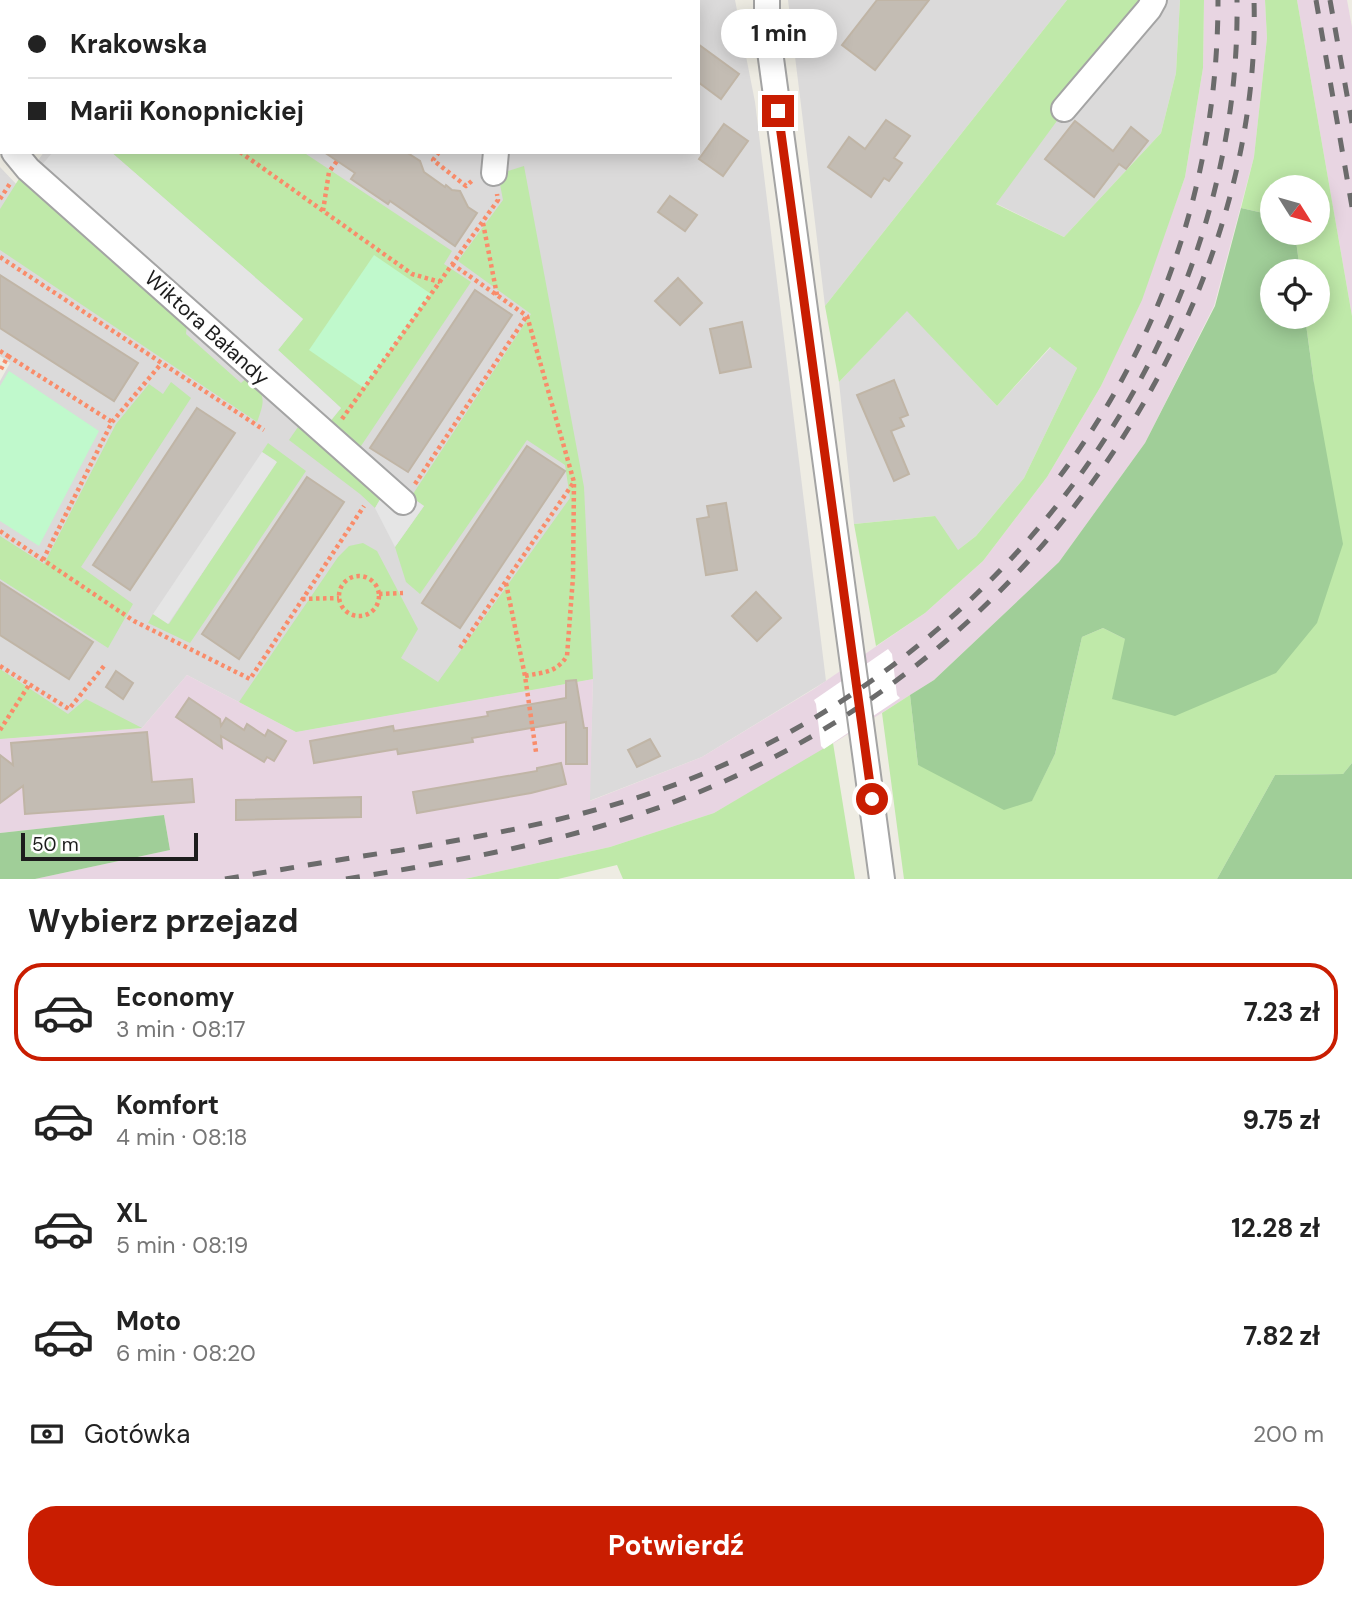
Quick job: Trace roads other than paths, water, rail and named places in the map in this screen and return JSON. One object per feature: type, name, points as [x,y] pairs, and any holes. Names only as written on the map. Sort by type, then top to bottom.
[{"type":"street","points":[[757,0],[767,29]]},
{"type":"street","points":[[767,0],[767,29],[882,879]]},
{"type":"street","points":[[1064,109],[1154,0]]},
{"type":"street","name":"Wiktora Bałandy","points":[[16,154],[38,178],[403,502]]},
{"type":"railway","points":[[1060,476],[1097,423],[1129,367],[1156,310],[1178,251],[1208,128],[1218,0]]},
{"type":"railway","points":[[225,879],[506,831],[643,796],[677,784],[793,730],[900,660],[996,575],[1078,477],[1146,369],[1196,252],[1227,128],[1237,0]]},
{"type":"railway","points":[[346,879],[485,854],[577,833],[622,820],[711,787],[791,748],[866,702],[936,649],[1001,590],[1059,525],[1112,455],[1157,379],[1195,299],[1221,227],[1240,153],[1252,77],[1254,0]]},
{"type":"railway","points":[[1316,0],[1352,207]]},
{"type":"railway","points":[[1330,0],[1352,123]]}]
